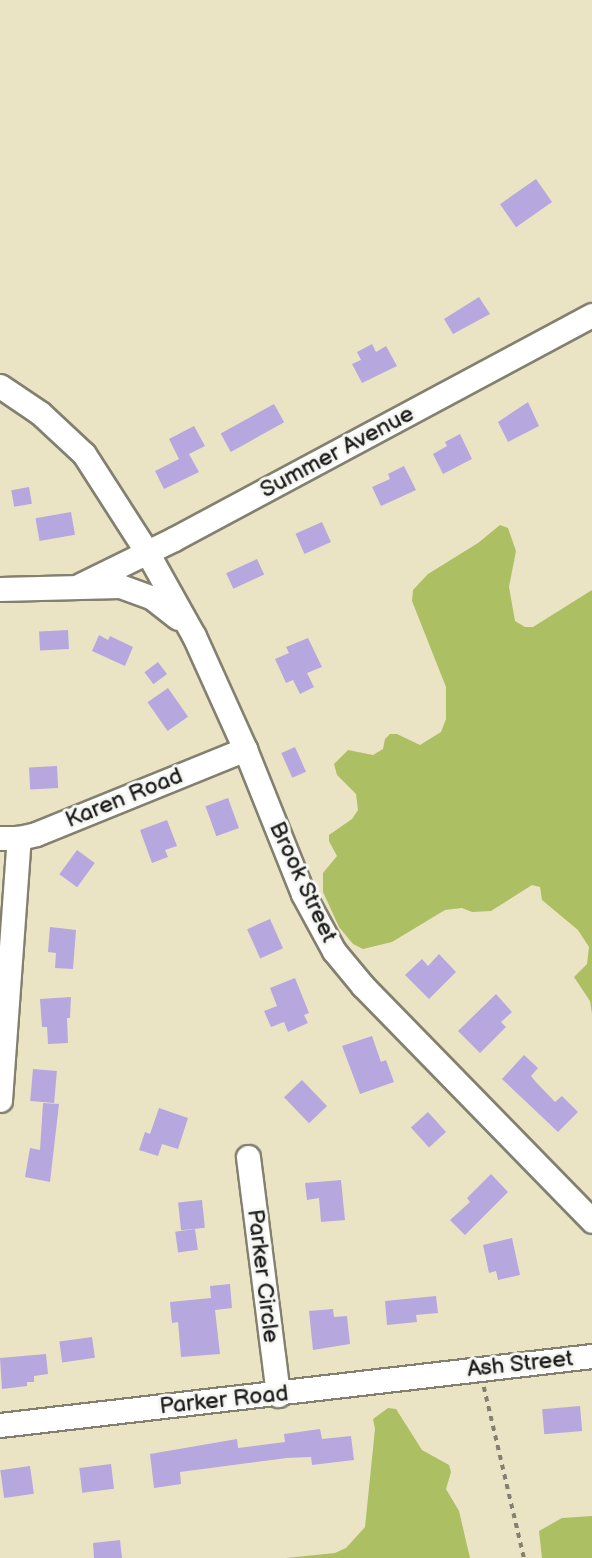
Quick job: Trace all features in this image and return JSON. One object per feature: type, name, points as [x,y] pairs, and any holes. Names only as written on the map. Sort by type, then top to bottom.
[{"type":"street","name":"Summer Avenue","points":[[80,585],[592,315]]},
{"type":"street","name":"Brook Street","points":[[0,386],[46,418],[84,454],[147,552],[194,636],[245,749],[303,894],[334,951],[363,986],[592,1221]]},
{"type":"street","points":[[0,589],[120,586],[142,593],[170,610],[194,636]]},
{"type":"street","name":"Karen Road","points":[[10,838],[245,749]]},
{"type":"street","points":[[0,1100],[10,838]]},
{"type":"street","name":"Parker Circle","points":[[248,1157],[278,1395]]},
{"type":"street","name":"Ash Street","points":[[447,1372],[592,1356]]},
{"type":"street","name":"Parker Road","points":[[0,1425],[278,1395],[447,1372]]},
{"type":"path","points":[[479,1368],[524,1558]]},
{"type":"green space","points":[[500,525],[508,528],[516,551],[509,587],[515,621],[525,627],[533,627],[592,590],[592,1014],[590,1001],[574,977],[587,964],[589,947],[578,930],[542,900],[540,887],[532,885],[491,911],[472,912],[462,908],[445,910],[392,942],[363,949],[353,944],[339,927],[323,892],[323,873],[337,856],[329,841],[329,835],[352,819],[358,810],[356,794],[337,775],[334,764],[348,750],[373,755],[383,749],[385,739],[390,734],[397,734],[420,745],[441,732],[446,719],[446,687],[412,601],[413,590],[428,574],[478,543]]},
{"type":"green space","points":[[388,1408],[396,1409],[422,1450],[449,1465],[451,1472],[446,1489],[459,1511],[470,1558],[286,1558],[335,1553],[346,1548],[365,1527],[375,1429],[373,1419]]},
{"type":"green space","points":[[592,1516],[592,1558],[542,1558],[539,1531],[562,1518]]},
{"type":"building","points":[[536,179],[552,202],[516,227],[500,204]]},
{"type":"building","points":[[479,297],[490,314],[453,334],[444,319]]},
{"type":"building","points":[[372,344],[376,352],[386,346],[397,366],[362,383],[352,364],[361,360],[357,352]]},
{"type":"building","points":[[528,402],[539,426],[508,442],[498,422]]},
{"type":"building","points":[[274,404],[284,422],[231,452],[221,434]]},
{"type":"building","points":[[194,426],[205,446],[189,454],[199,472],[164,489],[155,471],[179,459],[169,439]]},
{"type":"building","points":[[460,434],[472,459],[443,474],[433,454],[447,446],[445,442]]},
{"type":"building","points":[[404,466],[416,490],[381,506],[372,487],[390,479],[388,474]]},
{"type":"building","points":[[29,487],[32,504],[14,507],[11,490]]},
{"type":"building","points":[[71,512],[75,535],[40,541],[36,518]]},
{"type":"building","points":[[322,522],[331,542],[304,554],[296,534]]},
{"type":"building","points":[[257,559],[264,574],[233,589],[226,573]]},
{"type":"building","points":[[68,630],[69,649],[40,650],[39,632]]},
{"type":"building","points":[[99,635],[108,640],[110,636],[133,647],[125,666],[92,651]]},
{"type":"building","points":[[308,638],[322,667],[307,673],[314,687],[300,694],[293,680],[286,683],[275,659],[289,653],[286,647]]},
{"type":"building","points":[[158,662],[167,674],[153,684],[144,672]]},
{"type":"building","points":[[168,688],[188,717],[168,731],[148,702]]},
{"type":"building","points":[[295,747],[306,772],[292,778],[281,753]]},
{"type":"building","points":[[57,766],[58,788],[30,789],[29,767]]},
{"type":"building","points":[[228,798],[239,828],[216,836],[205,806]]},
{"type":"building","points":[[167,820],[177,846],[165,850],[168,857],[152,863],[140,830]]},
{"type":"building","points":[[77,850],[95,863],[77,887],[59,874]]},
{"type":"building","points":[[270,919],[283,948],[260,958],[247,929]]},
{"type":"building","points":[[50,927],[76,930],[73,969],[55,968],[56,953],[48,952]]},
{"type":"building","points":[[439,954],[456,972],[429,999],[405,975],[422,959],[428,966]]},
{"type":"building","points":[[295,978],[309,1013],[304,1015],[308,1023],[288,1032],[284,1022],[271,1027],[264,1011],[277,1006],[270,988]]},
{"type":"building","points":[[496,994],[512,1012],[501,1022],[506,1027],[480,1053],[458,1031]]},
{"type":"building","points":[[71,997],[70,1018],[67,1018],[68,1043],[48,1044],[47,1027],[42,1027],[40,999]]},
{"type":"building","points":[[372,1036],[381,1062],[386,1060],[394,1082],[360,1094],[342,1046]]},
{"type":"building","points":[[524,1055],[538,1068],[531,1076],[535,1081],[555,1102],[562,1096],[578,1112],[558,1132],[502,1079]]},
{"type":"building","points":[[33,1069],[57,1071],[54,1103],[30,1101]]},
{"type":"building","points":[[302,1080],[327,1106],[309,1123],[284,1097]]},
{"type":"building","points":[[43,1103],[59,1104],[50,1182],[25,1177],[30,1148],[40,1150]]},
{"type":"building","points":[[159,1108],[188,1118],[178,1149],[162,1144],[158,1156],[139,1150],[145,1132],[150,1134]]},
{"type":"building","points":[[428,1112],[446,1132],[429,1147],[411,1127]]},
{"type":"building","points":[[491,1174],[508,1192],[465,1235],[450,1220],[470,1202],[467,1198]]},
{"type":"building","points":[[341,1180],[345,1220],[321,1222],[319,1198],[307,1200],[305,1183]]},
{"type":"building","points":[[202,1200],[205,1228],[181,1230],[178,1203]]},
{"type":"building","points":[[195,1229],[198,1250],[178,1253],[175,1232]]},
{"type":"building","points":[[512,1238],[520,1275],[498,1280],[496,1271],[489,1273],[483,1245]]},
{"type":"building","points":[[230,1284],[232,1308],[215,1310],[220,1354],[181,1357],[178,1322],[172,1323],[170,1302],[211,1298],[210,1286]]},
{"type":"building","points":[[436,1296],[438,1313],[416,1315],[417,1322],[387,1325],[385,1301]]},
{"type":"building","points":[[333,1309],[334,1317],[347,1316],[350,1344],[313,1350],[309,1311]]},
{"type":"building","points":[[92,1337],[95,1358],[62,1362],[59,1342]]},
{"type":"building","points":[[46,1354],[48,1374],[34,1376],[34,1382],[27,1382],[27,1386],[2,1389],[0,1358]]},
{"type":"building","points":[[580,1406],[582,1431],[544,1434],[542,1409]]},
{"type":"building","points":[[320,1429],[322,1439],[351,1436],[354,1460],[312,1465],[311,1457],[287,1458],[180,1472],[181,1484],[154,1488],[150,1454],[237,1439],[238,1448],[285,1442],[284,1434]]},
{"type":"building","points":[[111,1464],[114,1489],[82,1493],[79,1468]]},
{"type":"building","points":[[30,1466],[34,1494],[4,1498],[0,1470]]},
{"type":"building","points":[[120,1540],[122,1558],[94,1558],[93,1543]]}]
